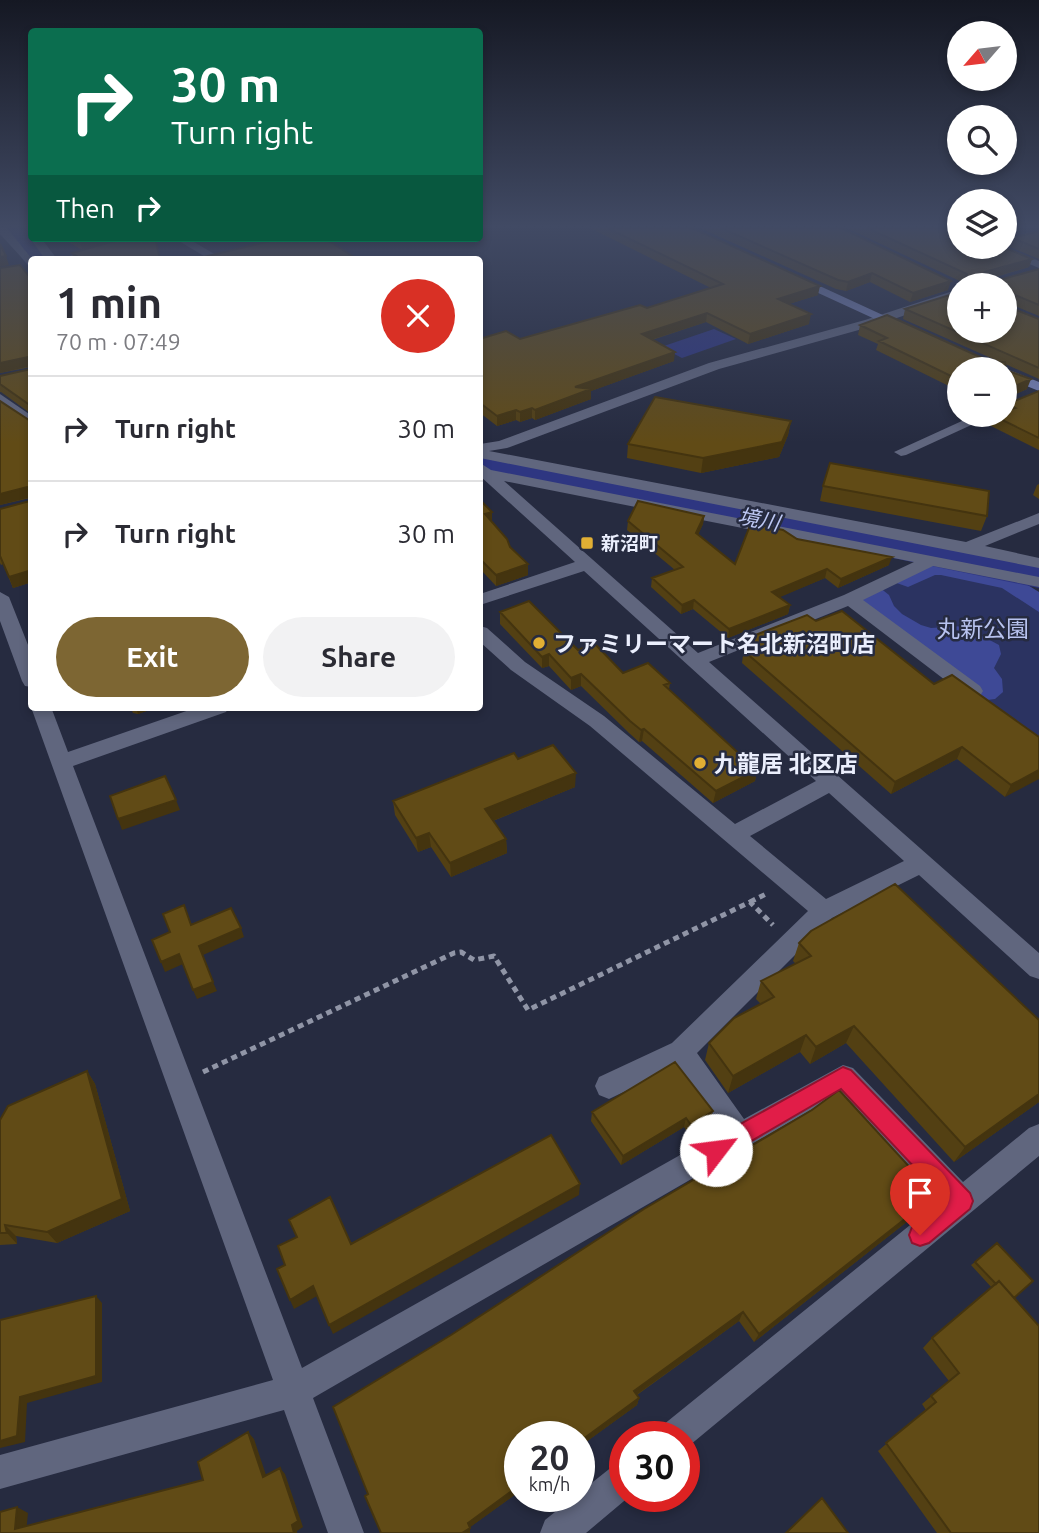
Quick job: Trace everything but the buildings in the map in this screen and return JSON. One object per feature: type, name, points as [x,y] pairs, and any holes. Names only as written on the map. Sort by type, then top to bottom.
[{"type":"main road","points":[[842,300],[916,333]]},
{"type":"main road","points":[[1017,380],[1035,392]]},
{"type":"street","points":[[483,448],[502,445],[714,366],[869,323],[938,300]]},
{"type":"street","points":[[0,398],[28,421]]},
{"type":"street","points":[[901,452],[958,427]]},
{"type":"street","points":[[483,467],[967,547],[1039,564]]},
{"type":"street","points":[[483,467],[1039,582]]},
{"type":"street","points":[[483,469],[1039,968]]},
{"type":"street","points":[[695,661],[850,599],[929,561],[1039,518]]},
{"type":"street","points":[[483,599],[587,564]]},
{"type":"street","points":[[1018,577],[1039,591]]},
{"type":"street","points":[[0,597],[28,670]]},
{"type":"street","points":[[850,599],[983,699]]},
{"type":"street","points":[[483,635],[518,666],[597,721],[824,911]]},
{"type":"street","points":[[43,711],[346,1533]]},
{"type":"street","points":[[62,762],[208,711]]},
{"type":"street","points":[[735,834],[831,782]]},
{"type":"street","points":[[609,1086],[681,1052],[824,911],[922,863]]},
{"type":"street","points":[[681,1052],[740,1136]]},
{"type":"street","points":[[0,1472],[294,1391],[843,1077],[962,1201]]},
{"type":"street","points":[[694,1421],[1039,1138]]},
{"type":"street","points":[[558,1533],[609,1491]]},
{"type":"path","points":[[180,1083],[454,953],[461,952],[469,961],[474,962],[494,956],[528,1010],[750,902],[792,944]]},
{"type":"green space","name":"丸新公園","points":[[929,563],[1039,592],[1039,739],[852,600]]},
{"type":"shaded area","points":[[714,329],[736,339],[682,358],[661,347]]},
{"type":"shaded area","points":[[929,563],[1018,579],[1039,592],[1039,612],[1002,588],[941,575],[908,587],[891,581]]},
{"type":"shaded area","points":[[879,587],[889,595],[902,614],[921,625],[931,628],[963,626],[999,645],[1001,654],[994,668],[1002,679],[1003,692],[995,699],[987,700],[852,600]]},
{"type":"waterway","name":"境川","points":[[483,463],[1039,575]]},
{"type":"place","name":"新沼町","points":[[587,543]]},
{"type":"place","name":"ファミリーマート名北新沼町店","points":[[539,643]]},
{"type":"place","name":"九龍居 北区店","points":[[700,763]]},
{"type":"route","points":[[716,1150],[843,1077],[962,1201],[920,1235]]}]
